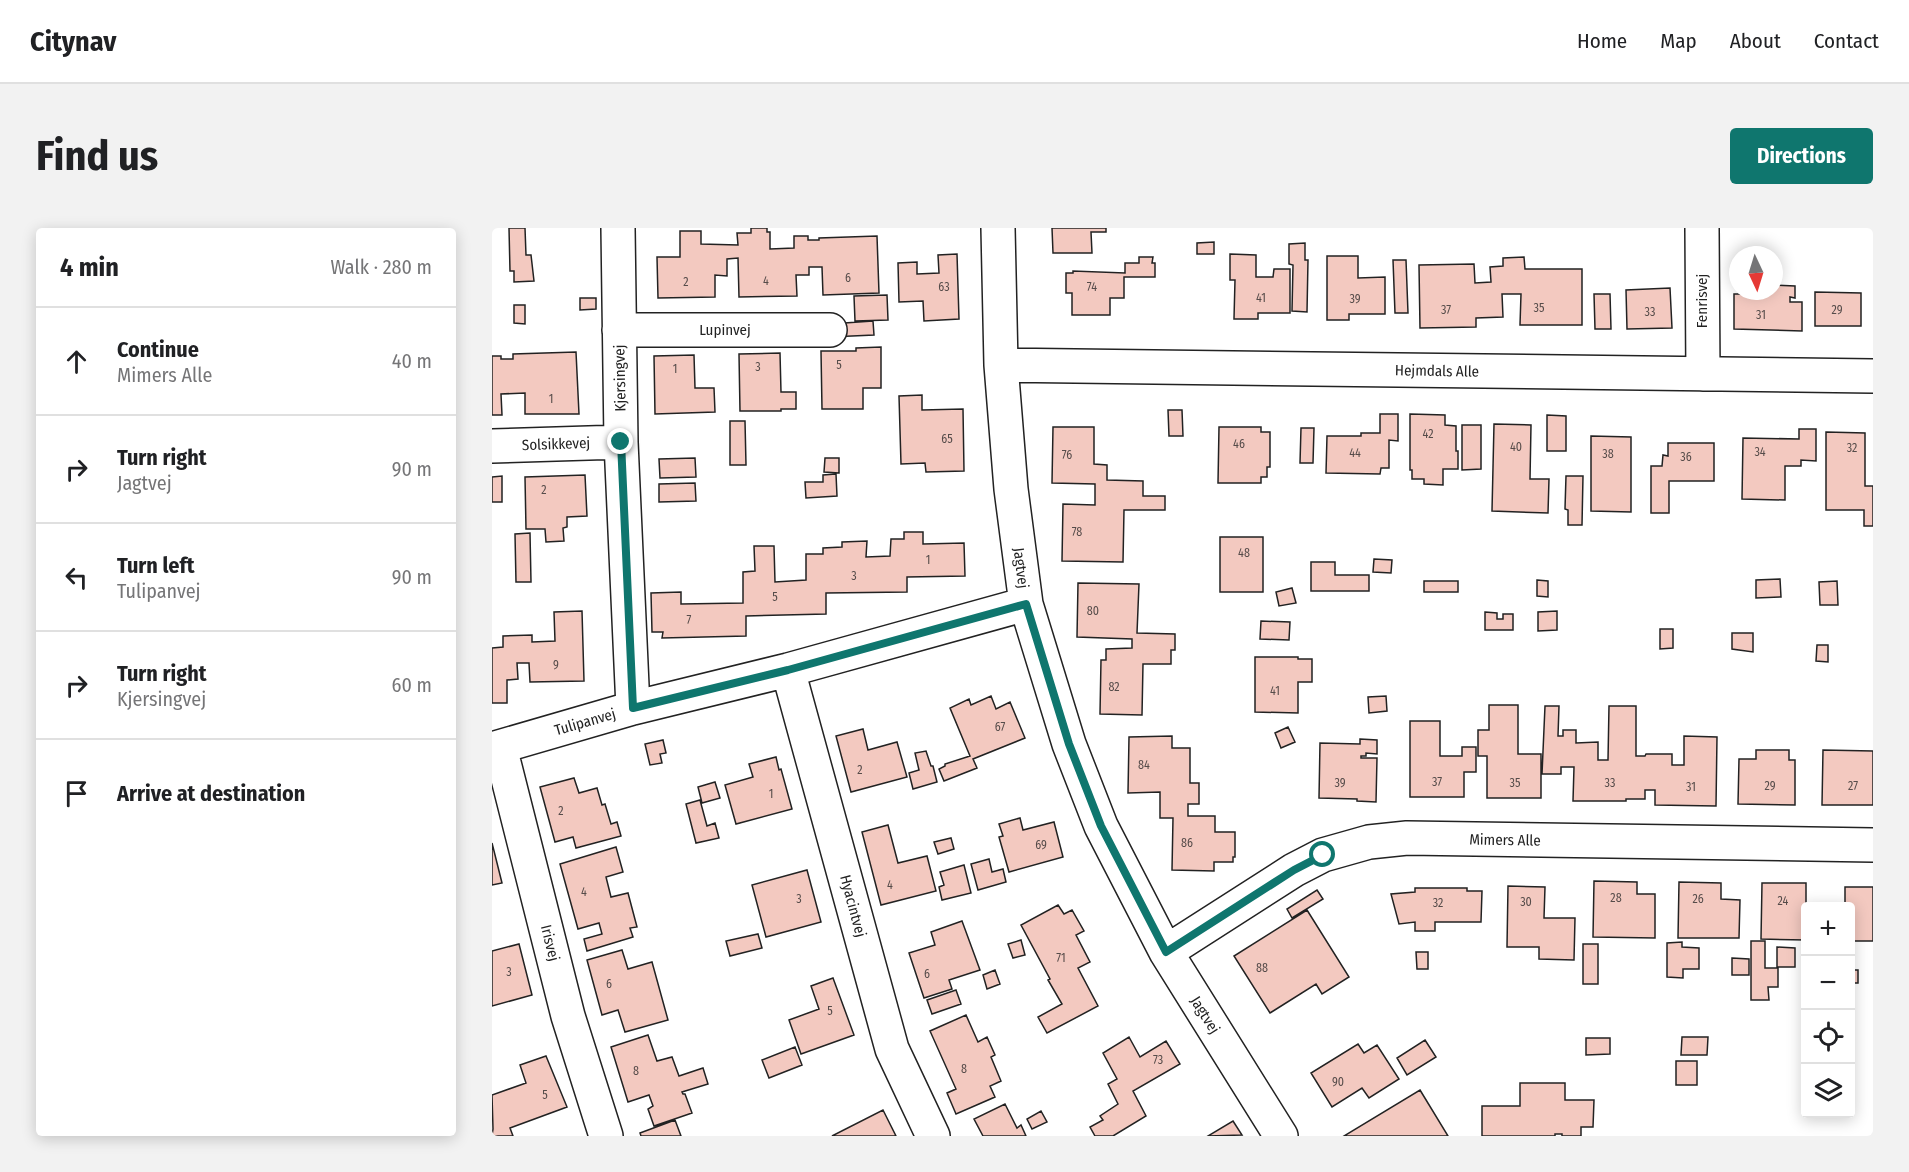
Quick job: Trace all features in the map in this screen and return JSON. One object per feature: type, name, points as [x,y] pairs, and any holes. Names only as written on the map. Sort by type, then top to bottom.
[{"type":"street","name":"Kjersingvej","points":[[618,228],[621,442],[633,708]]},
{"type":"street","name":"Jagtvej","points":[[998,228],[1001,365],[1011,489],[1026,604],[1069,744],[1101,826],[1166,952],[1281,1136]]},
{"type":"street","name":"Fenrisvej","points":[[1702,228],[1703,374]]},
{"type":"street","name":"Lupinvej","points":[[620,330],[830,330]]},
{"type":"street","name":"Hejmdals Alle","points":[[1001,365],[1873,376]]},
{"type":"street","name":"Solsikkevej","points":[[492,446],[621,442]]},
{"type":"street","name":"Tulipanvej","points":[[496,748],[633,708],[788,670],[1026,604]]},
{"type":"street","name":"Hyacintvej","points":[[788,670],[892,1049],[933,1136]]},
{"type":"street","name":"Irisvej","points":[[496,748],[568,1016],[606,1136]]},
{"type":"street","name":"Mimers Alle","points":[[1166,952],[1294,870],[1323,855],[1369,842],[1407,838],[1873,845]]},
{"type":"building","points":[[509,228],[525,228],[526,255],[531,255],[534,281],[514,282],[514,271],[510,271]]},
{"type":"building","points":[[751,228],[767,228],[767,232],[770,232],[770,249],[794,248],[794,236],[808,236],[808,240],[819,240],[819,238],[877,236],[879,293],[823,295],[822,267],[809,267],[809,275],[796,275],[797,296],[739,297],[738,258],[727,259],[727,276],[715,275],[715,297],[658,298],[657,257],[680,257],[680,231],[701,231],[701,244],[738,245],[737,233],[751,233]]},
{"type":"building","points":[[1052,228],[1106,228],[1106,232],[1091,232],[1092,253],[1053,253]]},
{"type":"building","points":[[1214,242],[1214,254],[1197,254],[1197,243]]},
{"type":"building","points":[[1305,243],[1305,260],[1308,260],[1307,312],[1292,311],[1293,265],[1289,264],[1289,244]]},
{"type":"building","points":[[957,254],[959,319],[924,321],[923,301],[899,302],[898,263],[917,262],[917,274],[939,273],[938,255]]},
{"type":"building","points":[[1230,254],[1256,255],[1256,277],[1273,277],[1274,269],[1290,269],[1290,313],[1258,313],[1258,319],[1234,319],[1235,280],[1230,280]]},
{"type":"building","points":[[1327,256],[1358,256],[1358,278],[1385,277],[1385,314],[1349,314],[1349,320],[1327,320]]},
{"type":"building","points":[[1139,257],[1153,257],[1155,277],[1124,277],[1124,298],[1110,298],[1110,315],[1072,315],[1072,293],[1066,293],[1066,273],[1073,273],[1073,271],[1125,273],[1125,263],[1139,263]]},
{"type":"building","points":[[1524,257],[1525,269],[1582,269],[1582,325],[1520,325],[1521,294],[1502,294],[1503,317],[1476,318],[1476,327],[1420,328],[1419,265],[1474,264],[1475,283],[1491,282],[1490,267],[1503,266],[1503,258]]},
{"type":"building","points":[[1393,260],[1406,260],[1408,313],[1395,313]]},
{"type":"building","points":[[1783,285],[1795,286],[1795,298],[1790,297],[1790,302],[1802,302],[1802,331],[1734,329],[1734,300],[1783,300]]},
{"type":"building","points":[[1670,288],[1672,328],[1627,329],[1626,290]]},
{"type":"building","points":[[1815,292],[1861,293],[1861,326],[1815,326]]},
{"type":"building","points":[[1594,294],[1610,294],[1611,329],[1595,329]]},
{"type":"building","points":[[887,295],[888,320],[855,321],[854,296]]},
{"type":"building","points":[[580,298],[596,298],[596,309],[580,310]]},
{"type":"building","points":[[514,305],[525,305],[525,324],[514,323]]},
{"type":"building","points":[[873,321],[874,335],[830,337],[830,324]]},
{"type":"building","points":[[881,347],[881,388],[863,388],[863,409],[822,409],[821,351],[856,351],[856,348]]},
{"type":"building","points":[[576,352],[579,414],[525,414],[525,393],[501,394],[502,415],[492,415],[492,356],[513,359],[513,354]]},
{"type":"building","points":[[780,353],[781,392],[796,392],[796,409],[740,411],[739,354]]},
{"type":"building","points":[[694,355],[695,388],[714,388],[715,412],[655,414],[654,356]]},
{"type":"building","points":[[922,395],[922,410],[963,409],[964,471],[926,472],[925,463],[901,464],[899,396]]},
{"type":"building","points":[[1168,410],[1182,410],[1183,436],[1169,436]]},
{"type":"building","points":[[1380,414],[1398,414],[1398,441],[1389,440],[1389,468],[1381,468],[1380,474],[1326,473],[1327,436],[1361,436],[1361,433],[1380,433]]},
{"type":"building","points":[[1410,414],[1445,415],[1445,425],[1456,426],[1458,469],[1443,469],[1443,485],[1424,484],[1424,479],[1412,479]]},
{"type":"building","points":[[1547,415],[1566,416],[1566,451],[1547,451]]},
{"type":"building","points":[[730,421],[745,421],[746,465],[730,465]]},
{"type":"building","points":[[1494,424],[1531,425],[1530,479],[1549,479],[1548,513],[1492,511]]},
{"type":"building","points":[[1462,425],[1481,425],[1481,469],[1462,470]]},
{"type":"building","points":[[1053,427],[1094,427],[1094,464],[1107,465],[1107,480],[1143,481],[1143,496],[1165,496],[1165,510],[1124,510],[1123,562],[1062,561],[1063,504],[1095,505],[1095,484],[1052,483]]},
{"type":"building","points":[[1219,427],[1261,427],[1261,432],[1270,432],[1270,467],[1267,467],[1267,477],[1261,477],[1261,483],[1218,483]]},
{"type":"building","points":[[1301,428],[1314,428],[1313,463],[1300,463]]},
{"type":"building","points":[[1799,429],[1816,429],[1816,461],[1801,460],[1801,466],[1785,466],[1785,500],[1742,499],[1743,438],[1799,439]]},
{"type":"building","points":[[1826,432],[1865,433],[1865,486],[1873,486],[1873,526],[1864,526],[1864,510],[1826,510]]},
{"type":"building","points":[[1591,436],[1631,437],[1631,512],[1591,511]]},
{"type":"building","points":[[1668,443],[1714,443],[1714,481],[1669,481],[1669,513],[1651,513],[1651,466],[1662,466],[1663,455],[1668,456]]},
{"type":"building","points":[[695,458],[696,477],[660,478],[659,459]]},
{"type":"building","points":[[825,458],[839,458],[839,473],[824,472]]},
{"type":"building","points":[[836,474],[837,496],[806,498],[805,482],[823,482],[823,475]]},
{"type":"building","points":[[585,475],[587,516],[567,517],[567,527],[563,528],[564,541],[546,542],[545,529],[526,529],[525,477]]},
{"type":"building","points":[[502,476],[502,502],[492,502],[492,477]]},
{"type":"building","points":[[1566,476],[1583,476],[1582,525],[1568,525],[1568,510],[1565,509]]},
{"type":"building","points":[[695,483],[696,501],[659,502],[659,484]]},
{"type":"building","points":[[904,532],[923,532],[923,544],[964,543],[965,576],[907,577],[907,592],[826,593],[826,614],[746,616],[746,636],[662,638],[663,632],[652,632],[651,593],[681,592],[681,604],[743,603],[743,572],[755,571],[754,546],[774,546],[775,582],[806,580],[806,554],[823,554],[823,548],[842,547],[842,542],[867,541],[866,557],[890,556],[891,539],[904,539]]},
{"type":"building","points":[[530,533],[531,582],[516,582],[515,534]]},
{"type":"building","points":[[1220,537],[1263,537],[1263,592],[1220,592]]},
{"type":"building","points":[[1374,559],[1392,560],[1391,573],[1373,572]]},
{"type":"building","points":[[1311,562],[1335,562],[1335,575],[1369,575],[1369,591],[1311,591]]},
{"type":"building","points":[[1780,579],[1781,597],[1756,598],[1756,580]]},
{"type":"building","points":[[1537,580],[1548,581],[1548,597],[1537,596]]},
{"type":"building","points":[[1424,581],[1458,581],[1458,592],[1424,592]]},
{"type":"building","points":[[1837,581],[1838,605],[1820,605],[1819,582]]},
{"type":"building","points":[[1078,583],[1139,584],[1137,633],[1175,634],[1175,650],[1171,650],[1171,664],[1143,664],[1142,715],[1100,714],[1101,660],[1106,660],[1106,649],[1132,648],[1132,639],[1077,637]]},
{"type":"building","points":[[1292,588],[1296,603],[1279,606],[1276,592]]},
{"type":"building","points":[[582,611],[584,681],[530,682],[529,663],[517,663],[518,679],[507,680],[507,703],[492,703],[492,648],[503,647],[503,636],[532,635],[532,642],[555,641],[554,612]]},
{"type":"building","points":[[1557,611],[1557,630],[1538,631],[1538,612]]},
{"type":"building","points":[[1485,612],[1497,613],[1497,619],[1503,619],[1503,614],[1513,614],[1513,630],[1485,630]]},
{"type":"building","points":[[1261,621],[1290,622],[1289,640],[1260,639]]},
{"type":"building","points":[[1660,629],[1673,629],[1673,648],[1660,649]]},
{"type":"building","points":[[1732,633],[1753,633],[1753,652],[1732,649]]},
{"type":"building","points":[[1817,645],[1828,645],[1828,662],[1816,661]]},
{"type":"building","points":[[1255,657],[1312,659],[1312,682],[1298,682],[1298,713],[1255,712]]},
{"type":"building","points":[[991,696],[996,709],[1010,702],[1025,738],[973,759],[977,768],[944,781],[939,769],[945,764],[970,756],[950,708],[969,699],[971,705]]},
{"type":"building","points":[[1386,696],[1387,711],[1369,713],[1368,697]]},
{"type":"building","points":[[1489,705],[1518,705],[1518,754],[1541,754],[1541,798],[1487,798],[1487,756],[1478,756],[1478,730],[1489,730]]},
{"type":"building","points":[[1545,706],[1559,706],[1558,736],[1563,736],[1563,730],[1576,730],[1576,743],[1598,742],[1598,760],[1608,760],[1609,706],[1636,706],[1636,756],[1672,754],[1672,765],[1684,765],[1684,736],[1717,737],[1716,806],[1655,805],[1655,790],[1645,790],[1645,799],[1573,801],[1574,767],[1561,767],[1561,774],[1542,774]]},
{"type":"building","points":[[1410,721],[1440,721],[1440,756],[1462,756],[1462,747],[1476,747],[1476,772],[1464,772],[1464,797],[1410,797]]},
{"type":"building","points":[[1288,727],[1295,742],[1281,748],[1275,733]]},
{"type":"building","points":[[863,729],[868,750],[897,742],[907,777],[851,792],[836,736]]},
{"type":"building","points":[[1172,736],[1172,748],[1190,748],[1190,783],[1199,783],[1199,804],[1188,804],[1188,816],[1215,816],[1215,832],[1235,832],[1233,862],[1214,862],[1214,871],[1172,870],[1173,818],[1160,818],[1160,792],[1128,793],[1129,737]]},
{"type":"building","points":[[1360,739],[1377,740],[1377,754],[1366,753],[1366,756],[1361,756],[1361,758],[1377,758],[1376,802],[1319,798],[1320,743],[1360,744]]},
{"type":"building","points":[[663,740],[666,753],[660,754],[662,763],[650,765],[645,744]]},
{"type":"building","points":[[1756,750],[1789,750],[1789,760],[1795,760],[1795,805],[1738,804],[1739,759],[1756,759]]},
{"type":"building","points":[[1823,750],[1873,751],[1873,805],[1822,805]]},
{"type":"building","points":[[926,751],[937,782],[913,789],[909,773],[919,770],[915,753]]},
{"type":"building","points":[[776,757],[792,809],[736,824],[725,785],[753,777],[749,764]]},
{"type":"building","points":[[574,778],[579,793],[597,788],[611,824],[617,822],[621,836],[576,848],[573,837],[555,842],[540,787]]},
{"type":"building","points":[[715,782],[720,798],[702,803],[698,787]]},
{"type":"building","points":[[700,800],[707,826],[715,823],[719,838],[696,843],[686,804]]},
{"type":"building","points":[[1020,818],[1023,830],[1054,822],[1063,857],[1009,872],[999,837],[1003,836],[999,824]]},
{"type":"building","points":[[888,825],[898,863],[927,856],[936,891],[881,905],[862,832]]},
{"type":"building","points":[[951,838],[954,849],[938,854],[934,842]]},
{"type":"building","points":[[492,843],[502,883],[492,885]]},
{"type":"building","points":[[616,847],[623,872],[606,877],[611,897],[628,893],[637,927],[630,928],[633,937],[587,951],[584,939],[602,934],[599,923],[578,929],[560,864]]},
{"type":"building","points":[[989,859],[992,872],[1003,869],[1006,882],[978,890],[971,864]]},
{"type":"building","points":[[964,865],[971,893],[942,900],[939,887],[944,885],[940,872]]},
{"type":"building","points":[[807,870],[821,922],[766,937],[752,885]]},
{"type":"building","points":[[1594,881],[1637,882],[1637,894],[1655,894],[1655,938],[1593,937]]},
{"type":"building","points":[[1679,882],[1721,883],[1721,899],[1740,900],[1739,938],[1678,938]]},
{"type":"building","points":[[1762,883],[1806,883],[1806,902],[1801,902],[1801,940],[1761,939]]},
{"type":"building","points":[[1508,886],[1545,887],[1544,918],[1575,918],[1574,960],[1539,959],[1539,947],[1507,947]]},
{"type":"building","points":[[1845,887],[1873,887],[1873,941],[1855,941],[1855,902],[1845,902]]},
{"type":"building","points":[[1415,888],[1467,888],[1467,891],[1482,891],[1481,922],[1435,922],[1435,931],[1415,931],[1415,922],[1399,924],[1391,894],[1415,892]]},
{"type":"building","points":[[1317,890],[1323,899],[1292,918],[1287,909]]},
{"type":"building","points":[[1058,905],[1064,914],[1072,910],[1084,931],[1076,935],[1090,962],[1078,968],[1098,1006],[1047,1033],[1038,1017],[1062,1004],[1021,925]]},
{"type":"building","points":[[1307,910],[1349,977],[1322,994],[1316,984],[1270,1013],[1234,956]]},
{"type":"building","points":[[962,921],[980,970],[949,980],[952,989],[924,998],[909,953],[935,945],[931,932]]},
{"type":"building","points":[[758,934],[762,948],[730,956],[726,941]]},
{"type":"building","points":[[1021,940],[1025,955],[1013,958],[1008,944]]},
{"type":"building","points":[[1751,941],[1765,941],[1765,968],[1778,968],[1778,987],[1768,987],[1769,1000],[1751,1000]]},
{"type":"building","points":[[1682,942],[1682,947],[1699,948],[1699,969],[1683,969],[1683,978],[1667,977],[1667,943]]},
{"type":"building","points":[[519,944],[532,995],[492,1006],[492,951]]},
{"type":"building","points":[[1583,944],[1598,944],[1598,984],[1583,984]]},
{"type":"building","points":[[1777,947],[1795,948],[1795,967],[1777,967]]},
{"type":"building","points":[[622,950],[628,969],[652,962],[668,1020],[625,1032],[618,1010],[602,1015],[587,960]]},
{"type":"building","points":[[1416,952],[1428,952],[1428,969],[1417,969]]},
{"type":"building","points":[[1732,958],[1749,959],[1749,975],[1732,975]]},
{"type":"building","points":[[995,970],[1000,984],[987,989],[983,975]]},
{"type":"building","points":[[1855,970],[1858,970],[1858,983],[1855,983]]},
{"type":"building","points":[[833,978],[854,1035],[801,1054],[789,1020],[819,1009],[811,986]]},
{"type":"building","points":[[956,990],[961,1004],[932,1014],[927,1000]]},
{"type":"building","points":[[966,1015],[978,1042],[987,1037],[995,1055],[991,1057],[1001,1081],[990,1086],[995,1097],[956,1114],[947,1093],[956,1089],[930,1031]]},
{"type":"building","points":[[648,1035],[657,1061],[672,1057],[679,1076],[703,1068],[708,1084],[682,1092],[685,1094],[692,1113],[654,1126],[648,1109],[653,1106],[649,1095],[628,1102],[611,1047]]},
{"type":"building","points":[[1129,1037],[1140,1057],[1166,1041],[1180,1064],[1133,1091],[1146,1116],[1113,1136],[1095,1136],[1090,1127],[1103,1120],[1100,1116],[1118,1104],[1108,1084],[1117,1079],[1103,1053]]},
{"type":"building","points":[[1682,1037],[1708,1037],[1707,1055],[1681,1055]]},
{"type":"building","points":[[1586,1038],[1610,1038],[1610,1054],[1586,1055]]},
{"type":"building","points":[[1425,1040],[1436,1057],[1407,1075],[1397,1058]]},
{"type":"building","points":[[1358,1044],[1364,1053],[1377,1045],[1399,1079],[1369,1098],[1362,1088],[1332,1107],[1311,1073]]},
{"type":"building","points":[[795,1047],[802,1065],[769,1078],[762,1060]]},
{"type":"building","points":[[546,1056],[567,1107],[510,1128],[513,1136],[492,1136],[492,1095],[526,1083],[520,1065]]},
{"type":"building","points":[[1676,1061],[1697,1061],[1697,1085],[1676,1085]]},
{"type":"building","points":[[1520,1083],[1565,1083],[1565,1100],[1594,1100],[1593,1127],[1581,1127],[1581,1136],[1555,1134],[1555,1136],[1482,1136],[1482,1106],[1520,1106]]},
{"type":"building","points":[[1420,1090],[1448,1136],[1344,1136]]},
{"type":"building","points":[[1005,1104],[1017,1128],[1021,1125],[1026,1136],[983,1136],[974,1119]]},
{"type":"building","points":[[883,1110],[896,1136],[832,1136]]},
{"type":"building","points":[[1041,1111],[1047,1122],[1032,1129],[1027,1119]]},
{"type":"building","points":[[675,1120],[681,1136],[641,1136],[640,1133]]},
{"type":"building","points":[[1233,1121],[1242,1135],[1208,1136]]},
{"type":"route","points":[[621,442],[633,708],[788,670],[1026,604],[1069,744],[1101,826],[1166,952],[1294,870],[1323,855]]}]
